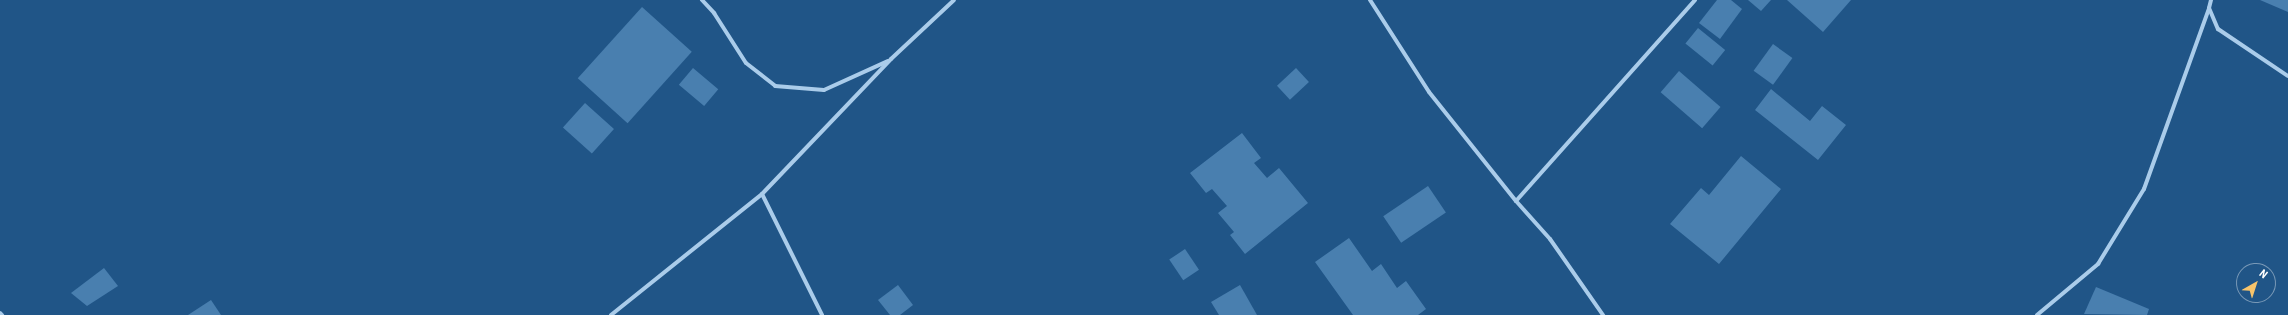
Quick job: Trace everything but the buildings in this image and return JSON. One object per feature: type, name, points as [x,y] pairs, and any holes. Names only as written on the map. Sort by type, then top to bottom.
[{"type":"street","points":[[702,0],[714,12],[746,63],[775,86],[824,90],[891,59]]},
{"type":"street","points":[[611,315],[762,194],[891,59],[954,0]]},
{"type":"street","points":[[1370,0],[1429,92],[1516,201],[1550,239],[1603,315]]},
{"type":"street","points":[[1516,201],[1695,0]]},
{"type":"street","points":[[2036,315],[2098,264],[2144,189],[2211,0]]},
{"type":"street","points":[[2209,8],[2218,29],[2288,76]]},
{"type":"street","points":[[762,194],[822,315]]}]
